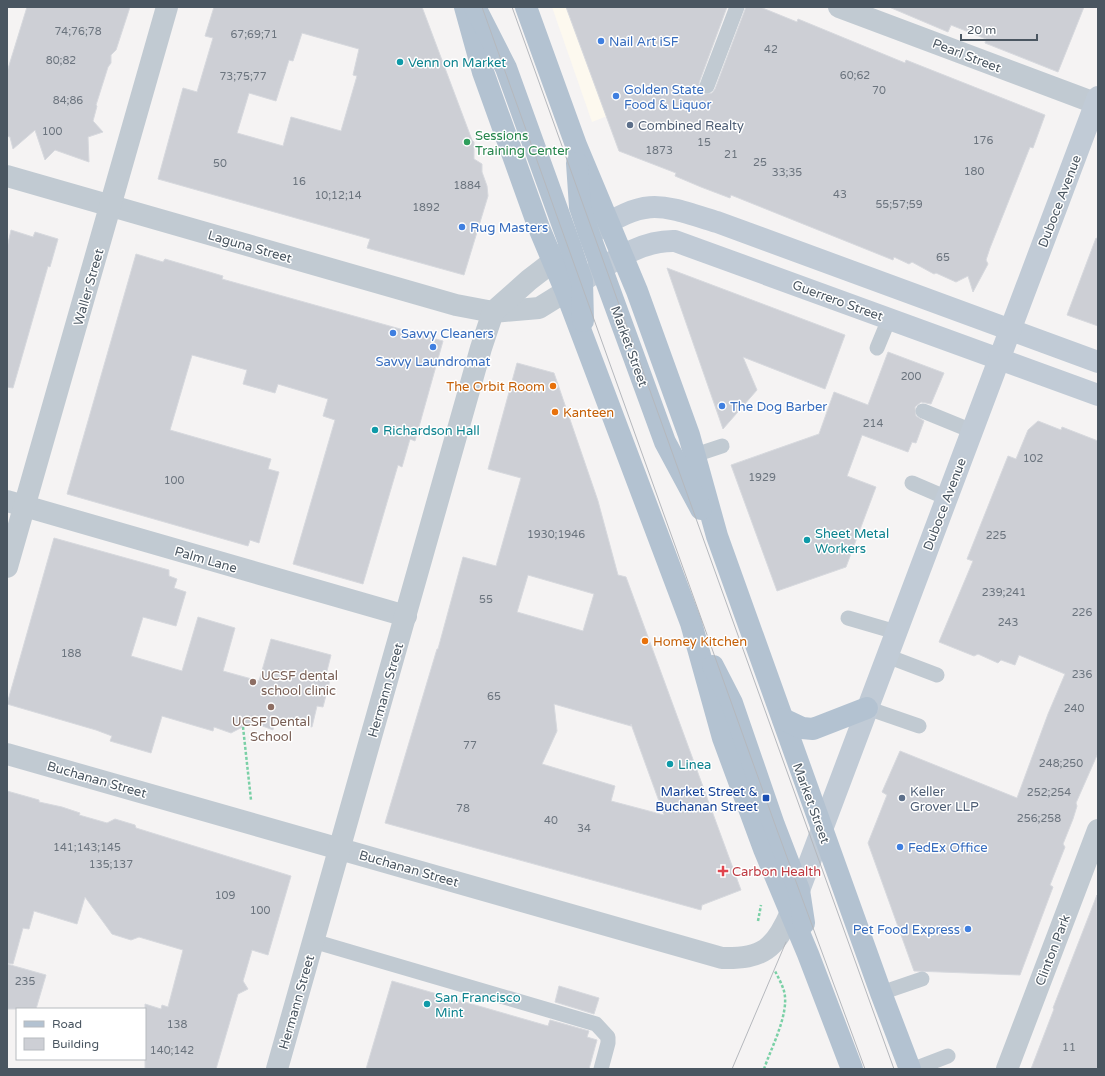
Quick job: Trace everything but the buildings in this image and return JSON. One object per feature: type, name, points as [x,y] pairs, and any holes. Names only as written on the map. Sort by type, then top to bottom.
[{"type":"main road","points":[[465,7],[483,72],[539,228],[553,262],[574,286]]},
{"type":"main road","points":[[475,7],[506,68],[571,248],[574,286],[583,336],[691,623],[723,738],[764,849],[808,954],[853,1069]]},
{"type":"main road","name":"Market Street","points":[[526,7],[576,145],[637,291],[695,455],[717,536],[881,993],[910,1069]]},
{"type":"main road","name":"Duboce Avenue","points":[[791,912],[886,656],[1097,100]]},
{"type":"main road","name":"Market Street","points":[[576,145],[580,207],[589,234],[665,442],[717,536]]},
{"type":"main road","points":[[589,234],[608,222],[632,210],[644,207],[661,206],[681,211],[717,222],[1098,362]]},
{"type":"main road","name":"Guerrero Street","points":[[574,286],[622,255],[645,244],[660,241],[675,241],[1098,395]]},
{"type":"main road","points":[[691,623],[732,703],[774,825],[799,890],[808,954]]},
{"type":"main road","points":[[783,719],[802,728],[813,729],[867,708]]},
{"type":"street","name":"Waller Street","points":[[7,567],[16,503],[112,206],[168,7]]},
{"type":"street","name":"Pearl Street","points":[[839,7],[1097,100]]},
{"type":"street","name":"Laguna Street","points":[[7,176],[456,305],[493,312],[539,308],[574,286]]},
{"type":"street","points":[[493,312],[529,280],[589,234]]},
{"type":"street","name":"Hermann Street","points":[[277,1069],[493,312]]},
{"type":"street","name":"Palm Lane","points":[[16,503],[406,616]]},
{"type":"street","name":"Buchanan Street","points":[[7,754],[722,958],[741,958],[759,955],[783,930],[791,912]]},
{"type":"street","name":"Clinton Park","points":[[1007,1069],[1098,830]]},
{"type":"lane","points":[[707,86],[737,7]]},
{"type":"lane","points":[[877,348],[889,319]]},
{"type":"lane","points":[[923,411],[972,431]]},
{"type":"lane","points":[[695,455],[722,446]]},
{"type":"lane","points":[[912,483],[946,498]]},
{"type":"lane","points":[[848,618],[896,632]]},
{"type":"lane","points":[[886,656],[937,675]]},
{"type":"lane","points":[[867,708],[919,726]]},
{"type":"lane","points":[[313,941],[596,1024],[608,1037],[608,1043],[601,1069]]},
{"type":"lane","points":[[881,993],[922,978]]},
{"type":"lane","points":[[914,1069],[948,1056]]},
{"type":"path","points":[[243,727],[254,824]]},
{"type":"path","points":[[764,951],[775,969],[785,991],[785,1006],[781,1022],[764,1069]]},
{"type":"shaded area","points":[[552,7],[665,7],[675,89],[592,122]]},
{"type":"tram line","points":[[482,7],[777,830],[865,1069]]},
{"type":"tram line","points":[[512,7],[894,1069]]},
{"type":"tram line","points":[[732,1069],[786,942]]},
{"type":"place","name":"Nail Art iSF","points":[[601,41]]},
{"type":"place","name":"Venn on Market","points":[[400,62]]},
{"type":"place","name":"Golden State Food & Liquor","points":[[616,96]]},
{"type":"place","name":"Combined Realty","points":[[630,125]]},
{"type":"place","name":"Sessions Training Center","points":[[467,142]]},
{"type":"place","name":"Rug Masters","points":[[462,227]]},
{"type":"place","name":"Savvy Cleaners","points":[[393,333]]},
{"type":"place","name":"Savvy Laundromat","points":[[433,347]]},
{"type":"place","name":"The Orbit Room","points":[[553,386]]},
{"type":"place","name":"The Dog Barber","points":[[722,406]]},
{"type":"place","name":"Kanteen","points":[[555,412]]},
{"type":"place","name":"Richardson Hall","points":[[375,430]]},
{"type":"place","name":"Sheet Metal Workers","points":[[807,540]]},
{"type":"place","name":"Homey Kitchen","points":[[645,641]]},
{"type":"place","name":"UCSF dental school clinic","points":[[253,682]]},
{"type":"place","name":"UCSF Dental School","points":[[271,707]]},
{"type":"place","name":"Linea","points":[[670,764]]},
{"type":"place","name":"Market Street & Buchanan Street","points":[[766,798]]},
{"type":"place","name":"Keller Grover LLP","points":[[902,798]]},
{"type":"place","name":"FedEx Office","points":[[900,847]]},
{"type":"place","name":"Carbon Health","points":[[723,871]]},
{"type":"place","name":"Pet Food Express","points":[[968,929]]},
{"type":"place","name":"San Francisco Mint","points":[[427,1004]]}]
